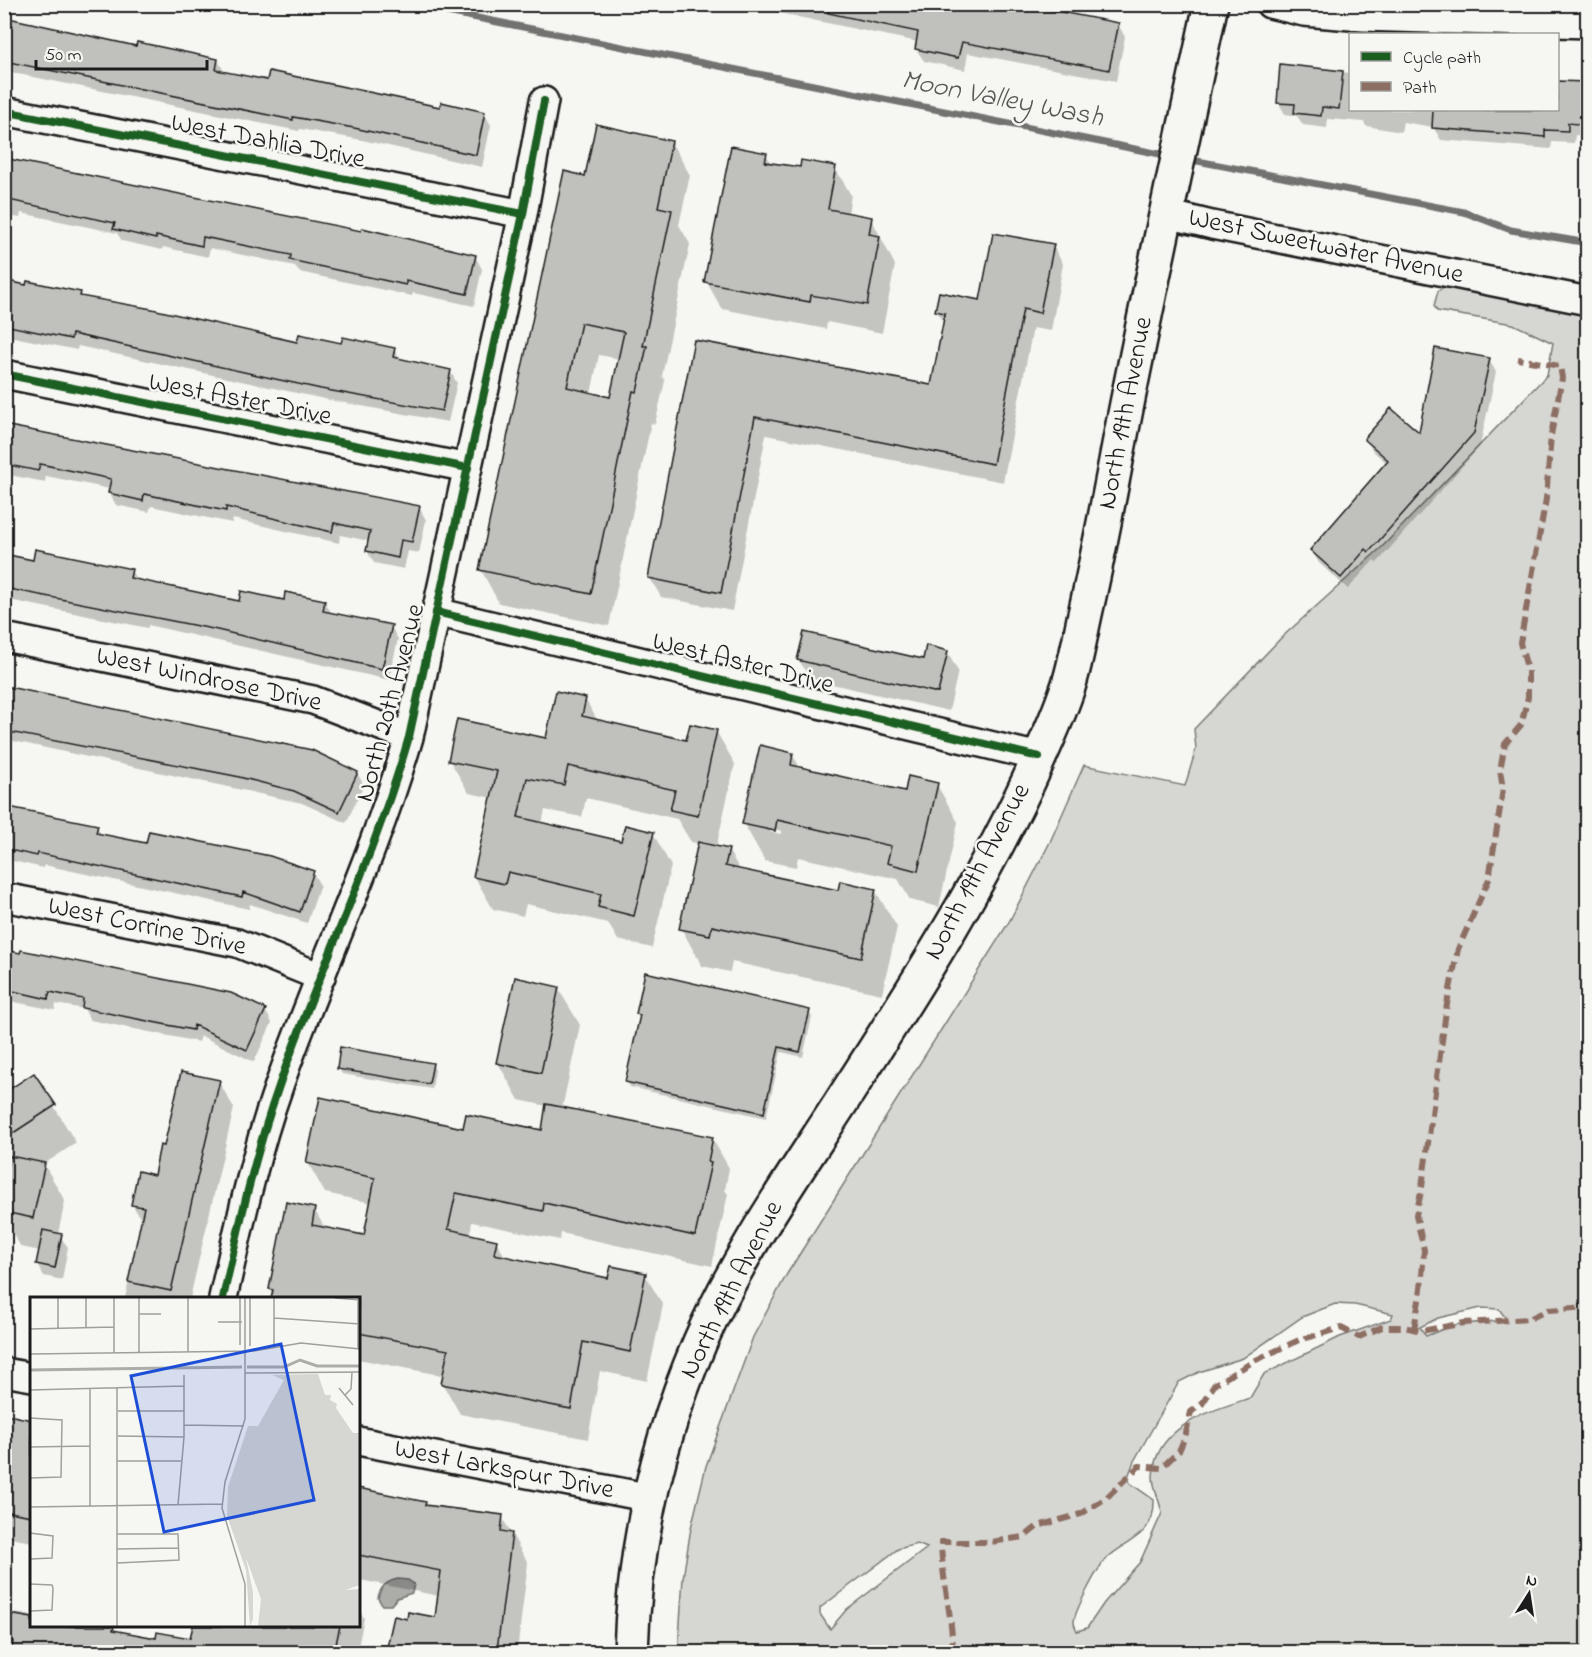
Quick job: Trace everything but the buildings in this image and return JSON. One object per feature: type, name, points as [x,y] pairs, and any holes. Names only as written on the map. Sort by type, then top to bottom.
[{"type":"main road","name":"North 19th Avenue","points":[[631,1653],[632,1611],[642,1537],[660,1455],[680,1393],[702,1338],[775,1200],[910,996],[988,864],[1039,757],[1069,683],[1097,560],[1211,4]]},
{"type":"street","points":[[1269,4],[1304,12],[1363,17],[1523,14],[1587,24]]},
{"type":"street","name":"North 20th Avenue","points":[[223,1297],[261,1141],[280,1083],[396,782],[409,737],[523,214],[544,101]]},
{"type":"street","name":"West Dahlia Drive","points":[[4,111],[523,214]]},
{"type":"street","name":"West Sweetwater Avenue","points":[[1167,213],[1214,210],[1587,288]]},
{"type":"street","name":"West Sweetwater Avenue","points":[[1167,213],[1212,225],[1587,302]]},
{"type":"street","name":"West Aster Drive","points":[[4,374],[468,468]]},
{"type":"street","name":"West Aster Drive","points":[[436,612],[1039,757]]},
{"type":"street","name":"West Windrose Drive","points":[[4,637],[313,700],[409,737]]},
{"type":"street","name":"West Corrine Drive","points":[[4,897],[237,943],[321,977]]},
{"type":"street","points":[[4,1372],[30,1377]]},
{"type":"street","name":"West Larkspur Drive","points":[[360,1442],[651,1498]]},
{"type":"shaded area","points":[[1451,281],[1587,309],[1587,1652],[678,1652],[683,1578],[691,1528],[706,1466],[753,1337],[787,1274],[1009,922],[1050,842],[1084,765],[1185,786],[1196,749],[1194,729],[1281,638],[1382,547],[1547,375],[1553,343],[1513,324],[1437,311],[1434,306],[1438,291]],"holes":[[[1335,1304],[1355,1305],[1393,1314],[1391,1319],[1340,1337],[1264,1374],[1250,1398],[1202,1415],[1174,1433],[1163,1445],[1156,1459],[1153,1481],[1162,1513],[1140,1562],[1104,1603],[1087,1628],[1077,1631],[1075,1617],[1102,1564],[1114,1552],[1145,1530],[1150,1522],[1154,1500],[1130,1483],[1128,1477],[1134,1461],[1179,1382],[1199,1372],[1243,1358],[1302,1317]],[[1481,1308],[1499,1309],[1507,1320],[1453,1325],[1426,1336],[1420,1327],[1438,1318]],[[917,1544],[927,1548],[847,1609],[830,1629],[820,1614],[820,1608],[898,1549]]]},
{"type":"shaded area","points":[[398,1579],[408,1580],[414,1584],[412,1593],[397,1598],[391,1605],[382,1605],[378,1598],[380,1591],[387,1583]]},
{"type":"waterway","name":"Moon Valley Wash","points":[[407,4],[1170,156]]},
{"type":"waterway","name":"Moon Valley Wash","points":[[1187,159],[1464,212],[1511,230],[1588,243]]},
{"type":"marked path","points":[[1414,1329],[1421,1289],[1424,1250],[1416,1215],[1422,1187],[1447,1004],[1458,949],[1489,879],[1503,789],[1500,770],[1505,744],[1521,725],[1528,697],[1528,671],[1520,643],[1546,499],[1551,435],[1562,378],[1560,366],[1518,359]]},
{"type":"marked path","points":[[953,1652],[941,1542],[990,1542],[1024,1537],[1038,1526],[1081,1514],[1106,1498],[1139,1466],[1161,1468],[1179,1451],[1191,1412],[1202,1404],[1215,1384],[1256,1360],[1299,1340],[1341,1328],[1359,1337],[1382,1327],[1404,1327],[1422,1331],[1464,1323],[1529,1319],[1548,1310],[1588,1307]]},
{"type":"cycle path","points":[[223,1297],[248,1190],[271,1109],[380,824],[409,737],[523,214],[544,101]]},
{"type":"cycle path","points":[[4,111],[523,214]]},
{"type":"cycle path","points":[[4,374],[468,468]]},
{"type":"cycle path","points":[[436,612],[1039,757]]}]
